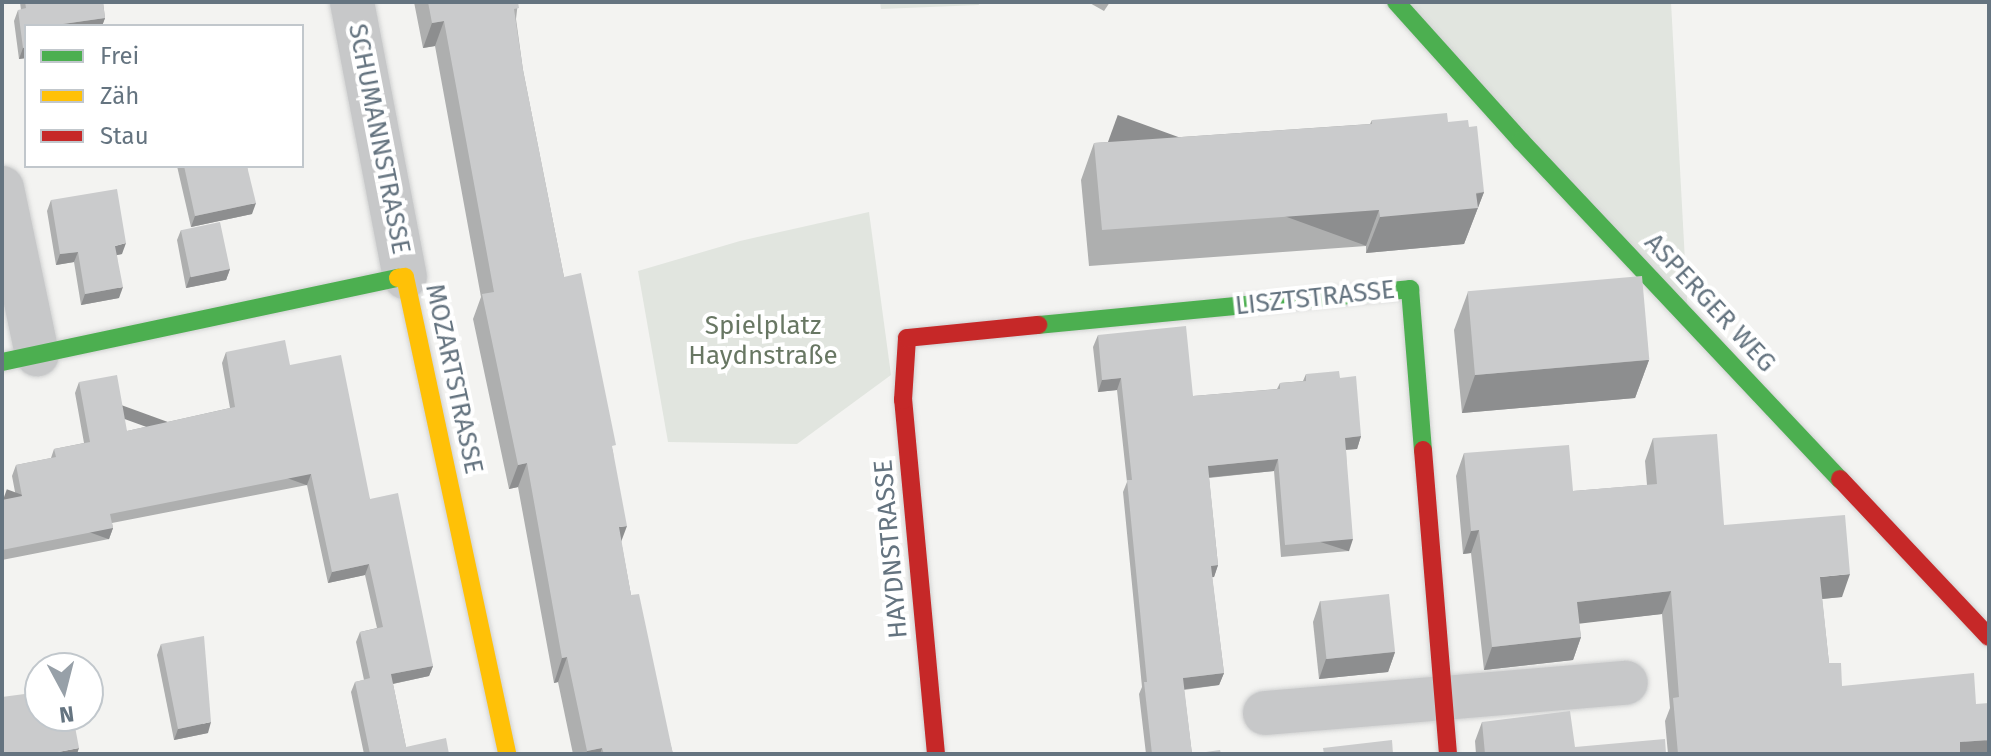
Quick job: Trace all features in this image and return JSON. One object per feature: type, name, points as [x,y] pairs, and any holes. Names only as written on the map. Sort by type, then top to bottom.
[{"type":"street","name":"SCHUMANNSTRASSE","points":[[352,2],[405,277]]},
{"type":"street","name":"ASPERGER WEG","points":[[1396,2],[1521,141],[1989,637]]},
{"type":"street","points":[[2,188],[20,358]]},
{"type":"street","name":"MOZARTSTRASSE","points":[[20,358],[405,277],[507,754]]},
{"type":"street","name":"LISZTSTRASSE","points":[[907,338],[1410,289],[1448,754]]},
{"type":"street","name":"HAYDNSTRASSE","points":[[907,338],[903,400],[936,754]]},
{"type":"street","points":[[1265,713],[1626,683]]},
{"type":"green space","points":[[880,2],[978,2],[979,5],[881,9]]},
{"type":"green space","points":[[1396,2],[1671,2],[1688,317]]},
{"type":"green space","name":"Spielplatz Haydnstraße","points":[[869,212],[891,375],[797,444],[668,442],[638,271],[740,241]]},
{"type":"building","points":[[25,2],[103,2],[105,18],[63,24],[24,24],[23,48],[18,10],[26,8]]},
{"type":"building","points":[[428,2],[518,2],[519,8],[514,9],[523,70],[564,277],[581,273],[616,445],[612,446],[627,526],[619,527],[631,595],[639,594],[673,754],[604,754],[602,748],[587,751],[567,657],[562,658],[527,463],[518,465],[482,294],[494,292],[444,21],[432,23]]},
{"type":"building","points":[[1447,113],[1448,122],[1468,120],[1469,127],[1477,126],[1484,192],[1476,193],[1478,208],[1380,217],[1379,210],[1102,230],[1094,143],[1372,124],[1372,120]]},
{"type":"building","points":[[184,168],[247,168],[256,203],[195,216]]},
{"type":"building","points":[[117,189],[126,243],[115,246],[123,287],[85,294],[78,252],[60,254],[51,200]]},
{"type":"building","points":[[220,222],[230,269],[191,277],[181,230]]},
{"type":"building","points":[[1642,276],[1649,360],[1475,375],[1468,291]]},
{"type":"building","points":[[1186,326],[1193,396],[1280,389],[1280,383],[1306,381],[1306,374],[1339,371],[1340,378],[1356,376],[1361,436],[1345,438],[1353,539],[1285,545],[1278,459],[1208,466],[1218,565],[1211,566],[1224,673],[1183,678],[1192,754],[1152,754],[1127,480],[1132,480],[1121,378],[1102,380],[1098,335]]},
{"type":"building","points":[[285,340],[290,365],[341,355],[370,499],[398,493],[433,666],[391,674],[406,747],[446,738],[449,754],[370,754],[355,682],[370,678],[360,632],[383,627],[369,564],[332,572],[311,474],[110,514],[113,528],[2,550],[2,500],[22,496],[16,465],[56,457],[54,449],[90,442],[79,382],[117,375],[127,431],[235,407],[226,352]]},
{"type":"building","points":[[1717,434],[1724,525],[1845,515],[1850,574],[1820,577],[1829,663],[1841,663],[1842,686],[1974,673],[1976,704],[1989,703],[1989,740],[1960,742],[1960,754],[1678,754],[1673,698],[1679,697],[1671,591],[1577,602],[1581,637],[1492,647],[1479,530],[1471,531],[1464,453],[1569,445],[1573,491],[1657,484],[1653,438]]},
{"type":"building","points":[[1389,594],[1395,652],[1326,659],[1320,601]]},
{"type":"building","points":[[204,636],[211,722],[178,729],[161,644]]},
{"type":"building","points":[[24,694],[24,732],[76,732],[79,748],[48,754],[2,754],[2,697]]},
{"type":"building","points":[[1570,711],[1575,747],[1665,739],[1666,754],[1485,754],[1482,722]]},
{"type":"building","points":[[1392,740],[1393,754],[1324,754],[1323,748]]},
{"type":"building","points":[[1220,750],[1221,754],[1192,754]]},
{"type":"traffic: fast","points":[[1396,2],[1521,141],[1840,479]]},
{"type":"traffic: fast","points":[[2,362],[398,278]]},
{"type":"traffic: fast","points":[[1038,325],[1410,289],[1423,450]]},
{"type":"traffic: slow","points":[[398,278],[405,277],[507,754]]},
{"type":"traffic: jam","points":[[936,754],[903,400],[907,338],[1038,325]]},
{"type":"traffic: jam","points":[[1423,450],[1448,754]]},
{"type":"traffic: jam","points":[[1840,479],[1989,637]]}]
